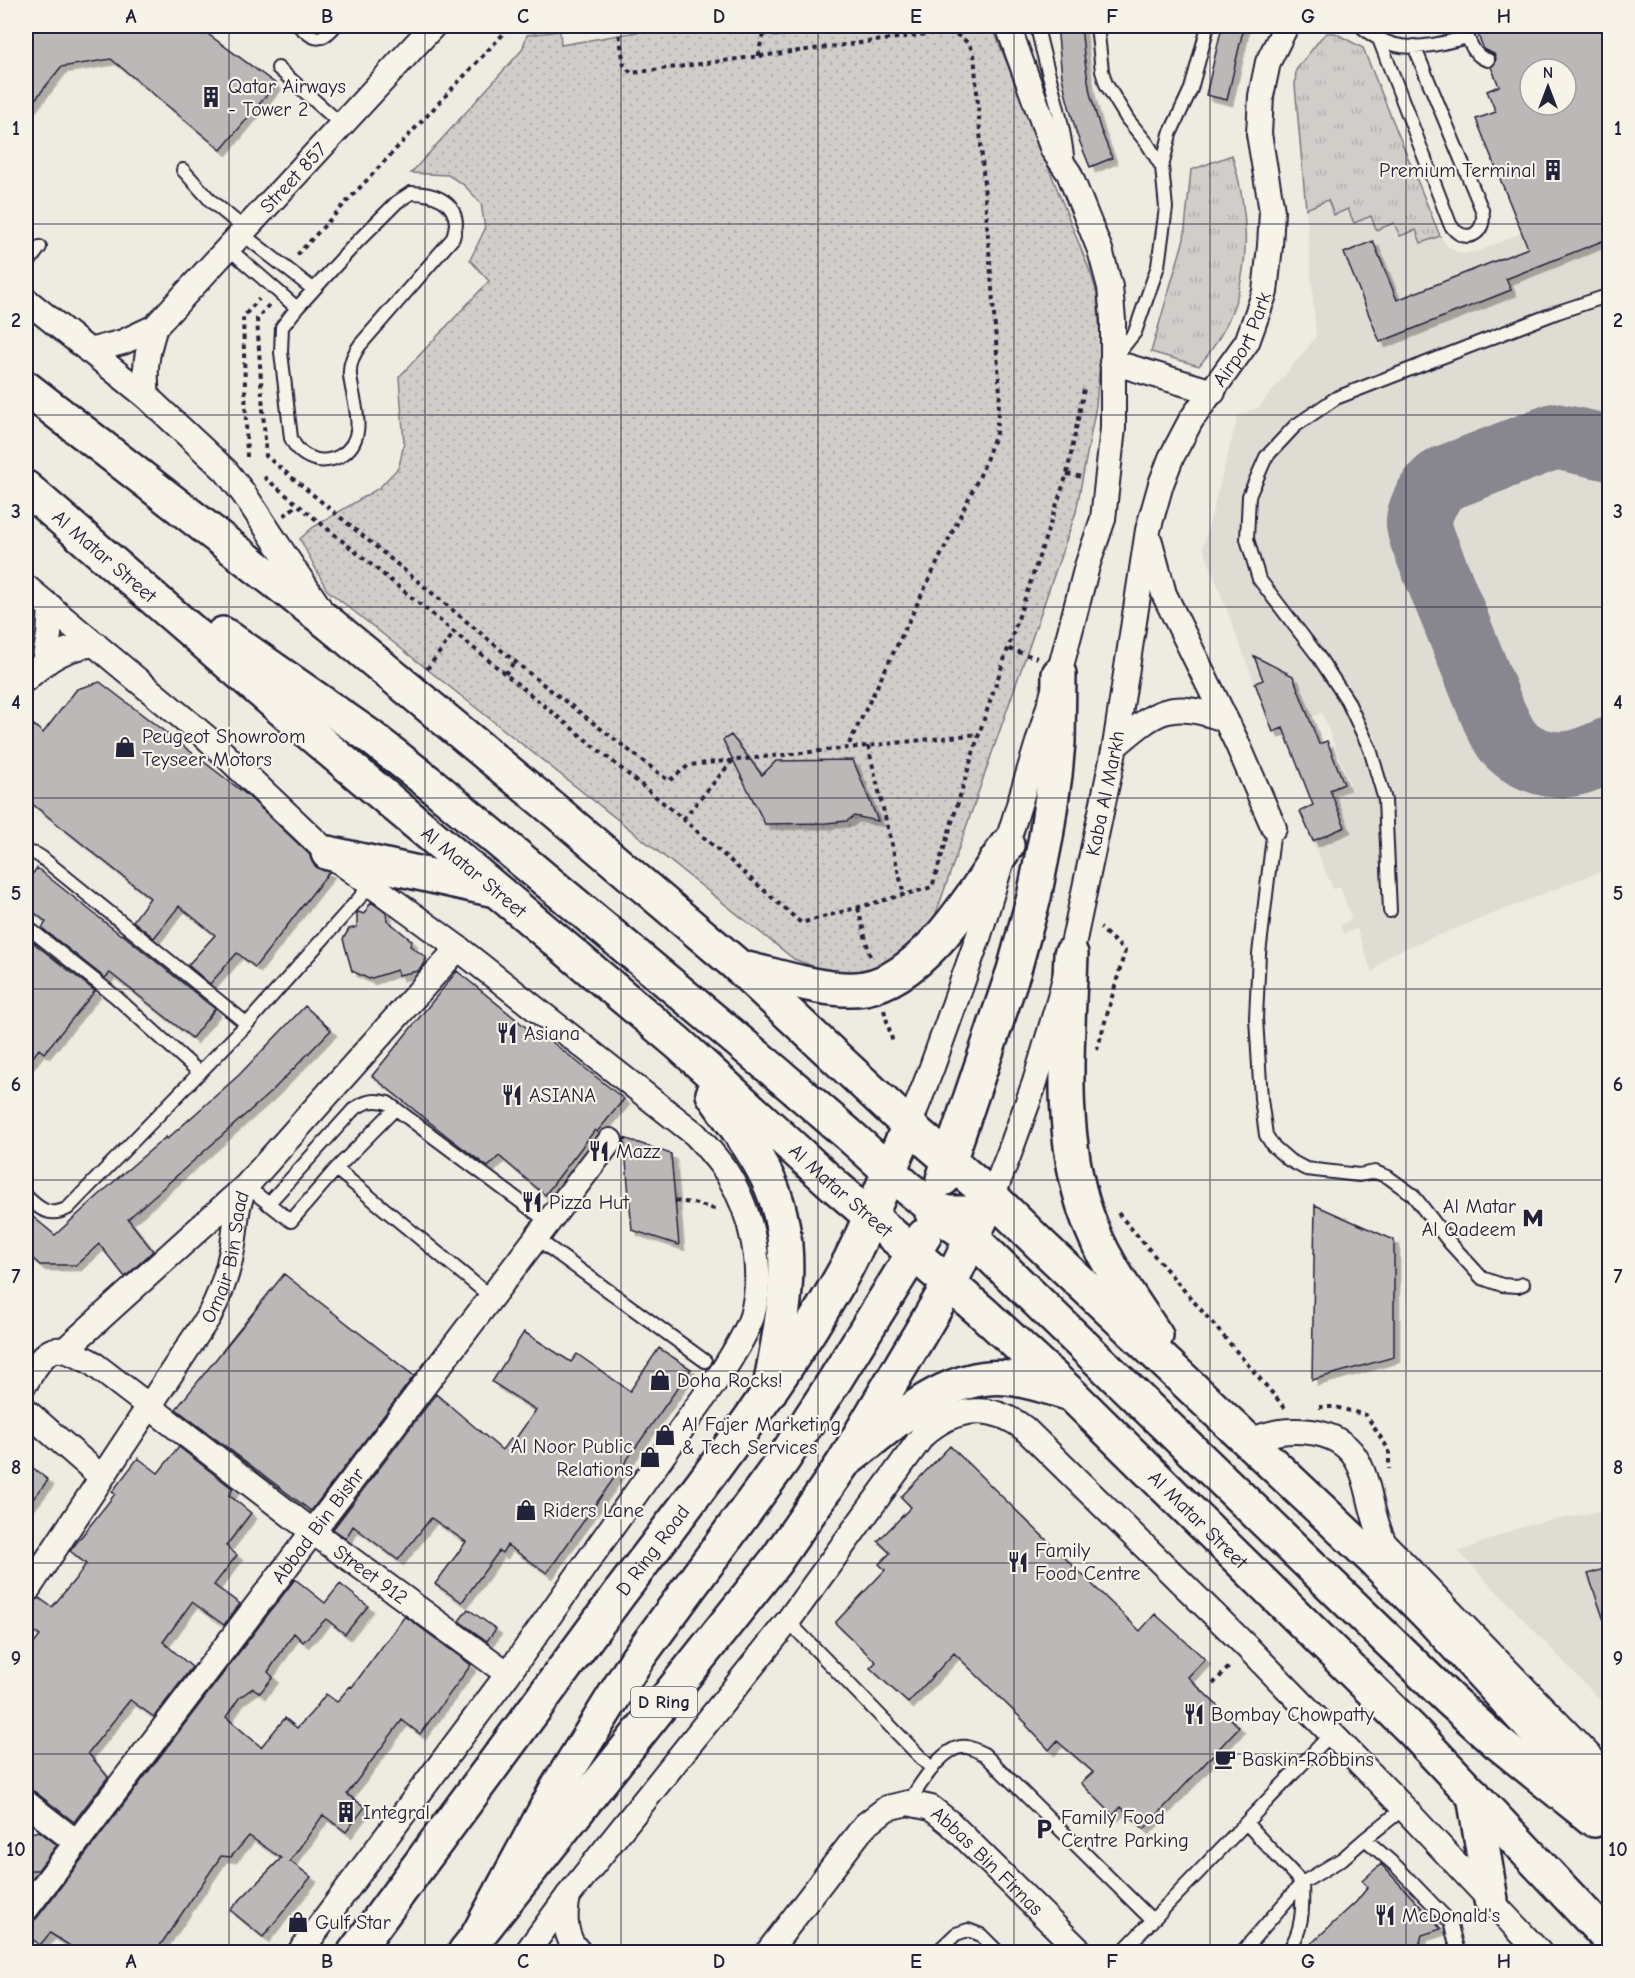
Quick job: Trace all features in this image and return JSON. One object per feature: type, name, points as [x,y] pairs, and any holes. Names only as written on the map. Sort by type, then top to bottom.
[{"type":"main road","points":[[26,388],[330,624],[738,966],[909,1126],[992,1197],[1372,1558],[1432,1619],[1610,1813]]},
{"type":"main road","name":"Al Matar Street","points":[[26,488],[307,731],[678,1042],[871,1217],[950,1283],[1071,1394],[1412,1730],[1610,1940]]},
{"type":"main road","points":[[73,530],[368,735],[432,785],[848,1134],[935,1211],[972,1238],[1449,1699],[1498,1743],[1610,1832]]},
{"type":"main road","points":[[471,1945],[557,1788],[637,1659],[783,1460],[924,1236],[935,1211],[948,1161],[1014,970],[1034,897],[1055,775],[1059,674]]},
{"type":"main road","points":[[738,966],[830,987],[863,988],[887,981],[927,952],[1007,845]]},
{"type":"main road","points":[[328,853],[497,890]]},
{"type":"main road","points":[[1071,954],[1068,1130],[1074,1171],[1086,1214],[1117,1277],[1190,1387]]},
{"type":"main road","points":[[678,1042],[756,1157],[770,1185],[781,1217],[787,1261],[786,1277],[769,1393]]},
{"type":"main road","points":[[909,1126],[931,1160],[936,1181],[934,1258],[950,1283]]},
{"type":"main road","name":"D Ring Road","points":[[355,1953],[529,1714],[769,1393],[825,1306],[848,1265],[909,1126]]},
{"type":"main road","points":[[871,1217],[883,1208],[893,1205],[953,1214],[968,1213],[976,1210],[992,1197]]},
{"type":"main road","name":"D Ring","points":[[471,1945],[775,1562],[844,1462],[950,1283],[992,1197]]},
{"type":"main road","points":[[844,1462],[924,1401],[960,1384],[984,1378],[1010,1378],[1071,1394]]},
{"type":"main road","points":[[1474,1795],[1491,1900]]},
{"type":"street","name":"Street 857","points":[[89,351],[123,342],[155,327],[433,26]]},
{"type":"street","points":[[909,1126],[976,946],[1059,674],[1087,566],[1103,519],[1113,428],[1113,320],[1110,287],[1100,250],[1069,173],[1053,150],[1008,26]]},
{"type":"street","name":"Airport Park","points":[[1112,362],[1213,392],[1246,342],[1265,292],[1270,246],[1272,210],[1259,134],[1261,96],[1268,62],[1286,26]]},
{"type":"street","points":[[26,300],[147,398],[225,471],[244,494],[330,624]]},
{"type":"street","name":"Street 857","points":[[147,398],[144,374],[147,350],[155,327]]},
{"type":"street","name":"Kaba Al Markh","points":[[992,1197],[1035,1082],[1071,954],[1115,746],[1148,530],[1171,458],[1191,420],[1213,392]]},
{"type":"street","points":[[1148,530],[1156,571],[1164,594],[1237,743],[1274,828]]},
{"type":"street","points":[[26,586],[207,738],[328,853],[458,948],[694,1134],[716,1158],[735,1187],[752,1232],[756,1263],[756,1298],[752,1316],[740,1342],[697,1407],[508,1674],[300,1953]]},
{"type":"street","points":[[44,662],[51,607]]},
{"type":"street","points":[[26,679],[44,662],[66,650],[95,644]]},
{"type":"street","points":[[1115,746],[1144,721],[1166,711],[1190,709],[1224,719]]},
{"type":"street","name":"Omair Bin Saad","points":[[26,1592],[209,1316],[220,1294],[233,1247],[237,1207],[246,1186],[458,948]]},
{"type":"street","name":"Abbad Bin Bishr","points":[[26,1909],[610,1141]]},
{"type":"street","points":[[26,1382],[46,1353],[66,1349],[246,1186]]},
{"type":"street","name":"Street 912","points":[[66,1349],[91,1362],[313,1532],[508,1674]]},
{"type":"street","points":[[26,1411],[98,1474]]},
{"type":"street","points":[[527,1952],[568,1896],[788,1621],[915,1444],[932,1427],[952,1416],[983,1411],[1003,1415],[1025,1430],[1247,1647],[1491,1900],[1522,1943],[1539,1953]]},
{"type":"street","points":[[1248,1442],[1273,1432],[1289,1430],[1320,1434],[1343,1443],[1354,1454],[1365,1475],[1373,1517],[1384,1543],[1610,1777]]},
{"type":"street","points":[[26,1803],[76,1842]]},
{"type":"street","name":"Abbas Bin Firnas","points":[[768,1953],[865,1825],[887,1808],[908,1803],[931,1808],[950,1823],[1081,1953]]},
{"type":"street","points":[[568,1896],[565,1909],[568,1936],[577,1950]]},
{"type":"street","points":[[527,1952],[555,1947],[577,1950]]},
{"type":"lane","points":[[299,26],[310,35],[320,38],[326,36],[335,26]]},
{"type":"lane","points":[[1037,26],[1066,141],[1069,173]]},
{"type":"lane","points":[[1097,26],[1102,71],[1106,84],[1128,120],[1147,143],[1162,167]]},
{"type":"lane","points":[[1112,362],[1135,332],[1158,266],[1166,208],[1162,167],[1170,134],[1191,89],[1208,26]]},
{"type":"lane","points":[[1361,26],[1390,45],[1439,44],[1466,31],[1476,54],[1488,60]]},
{"type":"lane","points":[[1379,39],[1450,224],[1461,236],[1470,236],[1477,233],[1482,226],[1484,218],[1482,210],[1414,46]]},
{"type":"lane","points":[[278,68],[342,125]]},
{"type":"lane","points":[[183,170],[211,201],[297,308]]},
{"type":"lane","points":[[411,193],[427,193],[440,198],[451,210],[456,223],[453,238],[360,345],[351,359],[349,374],[358,420],[356,436],[343,454],[333,459],[318,460],[305,456],[295,447],[291,438],[280,337],[282,327],[313,290],[397,202],[411,193]]},
{"type":"lane","points":[[238,237],[285,268],[313,290]]},
{"type":"lane","points":[[26,266],[40,247]]},
{"type":"lane","points":[[1390,911],[1384,800],[1370,749],[1347,700],[1330,673],[1259,579],[1246,538],[1249,496],[1266,457],[1295,426],[1336,398],[1557,312],[1610,295]]},
{"type":"lane","points":[[1274,828],[1259,954],[1256,1018],[1261,1099],[1266,1135],[1273,1146],[1289,1160],[1306,1169],[1359,1175],[1374,1172],[1388,1177],[1413,1196],[1450,1243],[1482,1278],[1502,1285],[1522,1284]]},
{"type":"lane","points":[[26,852],[41,857],[247,1024]]},
{"type":"lane","points":[[26,1196],[45,1211],[61,1212],[68,1208],[247,1024],[371,885]]},
{"type":"lane","points":[[26,926],[116,997],[200,1073]]},
{"type":"lane","points":[[268,1204],[361,1104],[379,1100],[388,1103],[705,1361]]},
{"type":"lane","points":[[246,1186],[291,1221],[336,1169],[396,1109]]},
{"type":"lane","points":[[336,1169],[491,1297]]},
{"type":"lane","points":[[788,1621],[932,1769]]},
{"type":"lane","points":[[1122,1953],[1331,1734]]},
{"type":"lane","points":[[908,1803],[932,1769],[950,1749],[966,1746],[984,1754],[1152,1920]]},
{"type":"lane","points":[[1245,1952],[1302,1883],[1342,1859],[1404,1808]]},
{"type":"lane","points":[[1246,1823],[1302,1883],[1303,1907],[1299,1930],[1287,1953]]},
{"type":"lane","points":[[1365,1839],[1396,1866],[1450,1922],[1458,1953]]},
{"type":"lane","points":[[937,1953],[956,1934],[968,1930],[981,1935],[998,1953]]},
{"type":"path","points":[[285,268],[506,31],[529,26]]},
{"type":"path","points":[[618,26],[624,65],[631,73],[943,32],[962,37],[974,53],[1000,393],[996,433],[982,471],[847,748]]},
{"type":"path","points":[[759,56],[759,49],[767,26]]},
{"type":"path","points":[[247,463],[243,317],[262,295],[270,306],[257,319],[266,456],[515,661],[669,781],[689,765],[980,734]]},
{"type":"path","points":[[255,470],[683,819],[801,923],[932,887],[1066,474],[1084,389]]},
{"type":"path","points":[[281,519],[297,505]]},
{"type":"path","points":[[418,662],[428,669],[453,633]]},
{"type":"path","points":[[505,674],[515,661]]},
{"type":"path","points":[[867,746],[904,895]]},
{"type":"path","points":[[786,754],[787,760]]},
{"type":"path","points":[[683,819],[734,760]]},
{"type":"path","points":[[1095,1058],[1125,951]]},
{"type":"path","points":[[1113,1207],[1286,1409],[1296,1408]]},
{"type":"path","points":[[1316,1408],[1335,1407],[1366,1415],[1389,1449],[1389,1473]]},
{"type":"shaded area","points":[[1474,26],[1609,26],[1609,868],[1389,955],[1372,973],[1357,929],[1344,934],[1340,925],[1352,919],[1340,887],[1333,889],[1300,811],[1352,789],[1322,713],[1273,732],[1203,547],[1238,416],[1259,407],[1316,337],[1306,209],[1328,200],[1348,209],[1416,230],[1422,243],[1440,236],[1447,246],[1464,254],[1479,251],[1521,233],[1476,119],[1490,114],[1492,119],[1497,117],[1487,91],[1507,83],[1494,74]]},
{"type":"shaded area","points":[[1609,1510],[1609,1709],[1459,1552],[1526,1525]]},
{"type":"green space","points":[[693,26],[762,26],[774,37],[858,26],[992,26],[1097,294],[1101,350],[1096,406],[1076,512],[923,947],[869,975],[830,973],[794,959],[327,590],[300,539],[312,528],[379,488],[399,467],[404,443],[399,377],[489,281],[470,260],[485,229],[481,203],[464,185],[448,175],[411,173],[522,50],[527,35],[560,31],[561,45],[648,30]]},
{"type":"green space","points":[[1327,33],[1335,33],[1363,48],[1440,236],[1421,243],[1416,230],[1400,236],[1394,223],[1376,230],[1371,216],[1354,223],[1348,209],[1334,215],[1328,200],[1306,209],[1295,85],[1296,70]]},
{"type":"green space","points":[[1232,155],[1244,211],[1244,266],[1229,318],[1199,366],[1151,352],[1184,239],[1191,170]]},
{"type":"building","name":"Qatar Airways - Tower 2","points":[[26,26],[197,26],[276,84],[221,150],[111,59],[61,67],[26,111]]},
{"type":"building","points":[[1057,26],[1081,26],[1090,93],[1112,158],[1090,167],[1077,135],[1067,99],[1062,77]]},
{"type":"building","points":[[1222,26],[1244,26],[1227,100],[1206,95]]},
{"type":"building","name":"Premium Terminal","points":[[1474,26],[1610,26],[1610,238],[1506,279],[1511,290],[1380,342],[1344,253],[1373,241],[1397,300],[1528,248],[1476,119],[1496,112],[1487,91],[1499,86],[1491,67],[1495,63],[1494,54],[1484,49]]},
{"type":"building","points":[[1254,656],[1293,676],[1319,744],[1327,741],[1344,784],[1330,790],[1345,827],[1313,841],[1300,811],[1313,805],[1283,728],[1273,732],[1255,683],[1263,680]]},
{"type":"building","points":[[100,682],[247,795],[310,855],[315,866],[329,872],[255,967],[237,953],[210,984],[188,965],[215,935],[179,906],[154,938],[133,921],[150,898],[26,799],[26,734],[34,725],[43,733],[77,689]]},
{"type":"building","points":[[731,735],[762,775],[776,761],[853,760],[878,821],[854,816],[847,821],[826,823],[765,824],[723,740]]},
{"type":"building","points":[[37,868],[215,1009],[192,1038],[110,973],[105,978],[42,928],[46,922],[26,906],[26,882]]},
{"type":"building","points":[[371,902],[386,913],[387,920],[412,941],[410,946],[426,957],[425,963],[418,971],[398,975],[397,970],[369,979],[352,971],[343,939],[349,929],[357,927],[358,912],[364,914]]},
{"type":"building","points":[[31,941],[95,991],[44,1053],[39,1049],[26,1066],[26,948]]},
{"type":"building","points":[[457,971],[539,1038],[542,1034],[624,1099],[597,1132],[595,1130],[545,1195],[499,1156],[488,1167],[372,1076]]},
{"type":"building","points":[[305,1006],[331,1030],[272,1091],[128,1219],[153,1251],[125,1277],[99,1244],[76,1265],[40,1265],[26,1253],[26,1211],[55,1235],[239,1075]]},
{"type":"building","points":[[624,1138],[671,1154],[679,1245],[632,1230]]},
{"type":"building","points":[[1315,1205],[1394,1240],[1394,1357],[1312,1380]]},
{"type":"building","points":[[284,1274],[414,1376],[311,1511],[176,1409]]},
{"type":"building","points":[[524,1332],[571,1362],[577,1354],[630,1391],[659,1348],[691,1369],[547,1573],[507,1545],[502,1553],[499,1551],[462,1602],[435,1584],[466,1542],[431,1518],[398,1560],[353,1526],[346,1538],[333,1529],[436,1394],[502,1450],[510,1439],[514,1441],[536,1410],[492,1382]]},
{"type":"building","points":[[950,1446],[1140,1631],[1155,1614],[1205,1659],[1188,1677],[1239,1727],[1144,1829],[1121,1807],[1113,1815],[1081,1783],[1093,1772],[1057,1741],[1049,1750],[1027,1724],[954,1653],[908,1703],[870,1668],[876,1662],[835,1623],[885,1570],[879,1564],[890,1553],[878,1541],[911,1507],[901,1497]]},
{"type":"building","points":[[179,1447],[233,1489],[229,1495],[251,1513],[226,1546],[237,1555],[214,1585],[240,1604],[224,1625],[192,1602],[163,1642],[192,1667],[154,1717],[130,1700],[88,1753],[108,1777],[74,1822],[35,1792],[26,1788],[26,1654],[40,1636],[26,1626],[26,1609],[39,1598],[52,1607],[77,1577],[86,1564],[70,1551],[115,1494],[112,1492],[138,1458],[158,1473]]},
{"type":"building","points":[[26,1462],[48,1480],[26,1508]]},
{"type":"building","points":[[1610,1567],[1610,1626],[1606,1626],[1588,1574]]},
{"type":"building","points":[[295,1579],[325,1603],[340,1584],[368,1606],[345,1634],[326,1619],[303,1642],[294,1633],[268,1672],[273,1677],[260,1693],[253,1688],[239,1698],[226,1717],[261,1747],[285,1718],[297,1728],[326,1694],[337,1702],[350,1686],[352,1687],[405,1616],[471,1665],[420,1734],[402,1720],[347,1794],[365,1807],[346,1832],[323,1815],[290,1861],[311,1877],[263,1937],[230,1910],[281,1858],[249,1836],[231,1857],[221,1856],[155,1953],[81,1953],[50,1933],[40,1945],[26,1934],[26,1923],[37,1918]]},
{"type":"building","points":[[468,1609],[496,1629],[487,1641],[459,1621]]},
{"type":"building","points":[[39,1831],[57,1845],[38,1870],[26,1870],[26,1834]]},
{"type":"building","name":"McDonald's","points":[[1381,1864],[1441,1929],[1422,1935],[1417,1953],[1301,1953],[1356,1902],[1368,1887],[1362,1881]]},
{"type":"taxiway","points":[[1610,448],[1555,436],[1446,478],[1428,496],[1422,508],[1419,523],[1423,540],[1494,716],[1510,744],[1533,759],[1561,765],[1579,762],[1610,750]]},
{"type":"place","name":"Qatar Airways - Tower 2","points":[[211,97]]},
{"type":"place","name":"Premium Terminal","points":[[1553,170]]},
{"type":"place","name":"Peugeot Showroom Teyseer Motors","points":[[125,747]]},
{"type":"place","name":"Asiana","points":[[507,1033]]},
{"type":"place","name":"ASIANA","points":[[512,1095]]},
{"type":"place","name":"Mazz","points":[[599,1151]]},
{"type":"place","name":"Pizza Hut","points":[[532,1202]]},
{"type":"place","name":"Al Matar Al Qadeem","points":[[1533,1218]]},
{"type":"place","name":"Doha Rocks!","points":[[660,1380]]},
{"type":"place","name":"Al Fajer Marketing & Tech Services","points":[[665,1435]]},
{"type":"place","name":"Al Noor Public Relations","points":[[650,1457]]},
{"type":"place","name":"Riders Lane","points":[[526,1510]]},
{"type":"place","name":"Family Food Centre","points":[[1018,1562]]},
{"type":"place","name":"Bombay Chowpatty","points":[[1194,1714]]},
{"type":"place","name":"Baskin-Robbins","points":[[1225,1759]]},
{"type":"place","name":"Integral","points":[[346,1812]]},
{"type":"place","name":"Family Food Centre Parking","points":[[1044,1829]]},
{"type":"place","name":"McDonald's","points":[[1385,1915]]},
{"type":"place","name":"Gulf Star","points":[[298,1922]]}]
